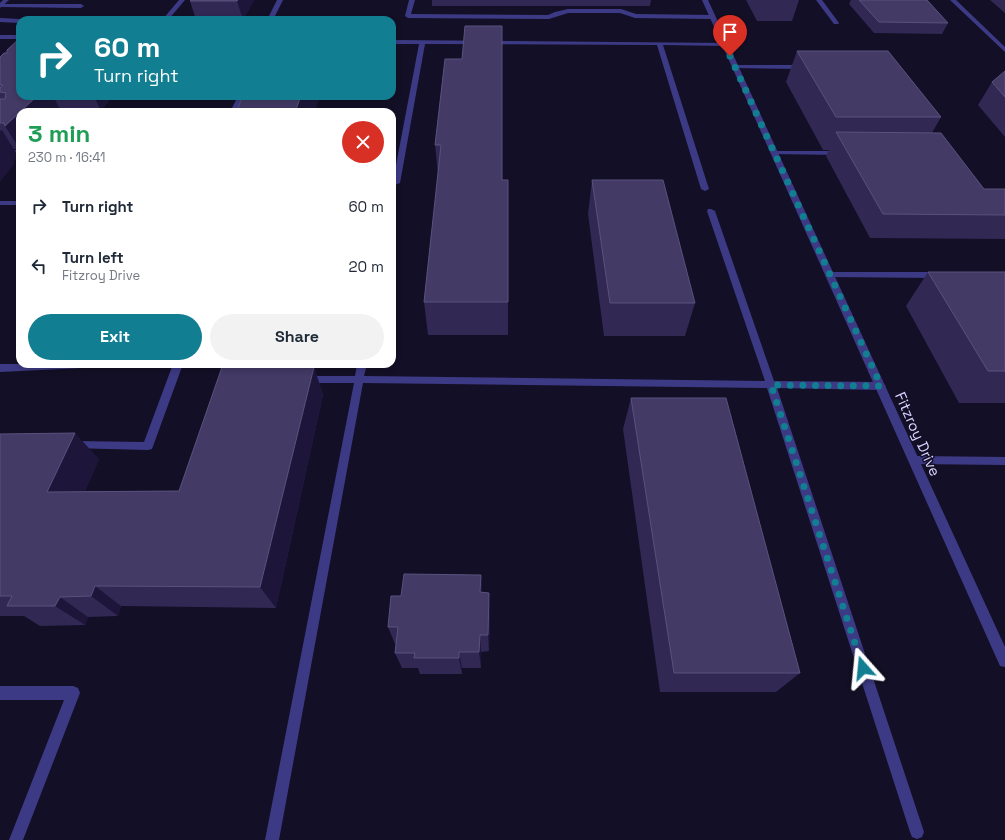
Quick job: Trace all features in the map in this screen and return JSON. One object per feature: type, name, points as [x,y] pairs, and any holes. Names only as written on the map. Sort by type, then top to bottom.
[{"type":"street","points":[[0,5],[6,0]]},
{"type":"street","points":[[168,16],[182,0]]},
{"type":"street","points":[[272,16],[280,0]]},
{"type":"street","points":[[412,0],[408,16],[549,17],[557,13],[568,11],[620,11],[635,16],[712,17]]},
{"type":"street","name":"Fitzroy Drive","points":[[705,0],[1005,661]]},
{"type":"street","points":[[819,0],[836,23]]},
{"type":"street","points":[[954,0],[1005,50]]},
{"type":"street","points":[[0,5],[81,6]]},
{"type":"street","points":[[0,20],[16,21]]},
{"type":"street","points":[[0,37],[16,37]]},
{"type":"street","points":[[396,42],[724,44]]},
{"type":"street","points":[[396,183],[422,43]]},
{"type":"street","points":[[658,43],[704,189]]},
{"type":"street","points":[[735,67],[810,67]]},
{"type":"street","points":[[0,152],[16,152]]},
{"type":"street","points":[[774,153],[850,153]]},
{"type":"street","points":[[0,203],[16,203]]},
{"type":"street","points":[[711,210],[771,385],[917,832]]},
{"type":"street","points":[[829,275],[949,275]]},
{"type":"street","points":[[0,368],[16,367]]},
{"type":"street","points":[[61,445],[148,446],[177,368]]},
{"type":"street","points":[[272,840],[361,368]]},
{"type":"street","points":[[298,379],[881,386]]},
{"type":"street","points":[[914,460],[1005,461]]},
{"type":"street","points":[[0,693],[72,694],[16,840]]},
{"type":"building","points":[[191,0],[238,0],[190,1]]},
{"type":"building","points":[[859,0],[927,0],[948,23],[879,22]]},
{"type":"building","points":[[465,26],[502,26],[502,180],[508,180],[508,302],[424,302],[441,145],[435,145],[445,59],[462,59]]},
{"type":"building","points":[[16,42],[16,100],[33,100],[24,108],[16,108],[16,116],[5,126],[4,123],[0,123],[0,99],[5,99],[6,93],[0,92],[0,88],[3,85],[0,85],[0,57],[4,53],[7,53],[7,50]]},
{"type":"building","points":[[797,51],[888,51],[941,117],[836,117]]},
{"type":"building","points":[[1005,71],[1005,97],[992,82]]},
{"type":"building","points":[[241,100],[300,100],[296,108],[238,108]]},
{"type":"building","points":[[836,132],[941,133],[984,189],[1005,189],[1005,215],[883,214]]},
{"type":"building","points":[[592,180],[663,180],[695,303],[610,303]]},
{"type":"building","points":[[928,272],[1005,272],[1005,371],[988,371]]},
{"type":"building","points":[[222,368],[314,368],[260,587],[95,586],[91,596],[60,597],[55,606],[7,606],[12,596],[0,596],[0,434],[75,433],[47,492],[179,491]]},
{"type":"building","points":[[631,398],[726,398],[800,673],[674,673]]},
{"type":"building","points":[[404,574],[481,575],[480,592],[489,593],[488,635],[480,635],[479,652],[459,652],[459,658],[414,658],[415,653],[395,653],[398,627],[388,627],[391,596],[401,596]]},
{"type":"route","points":[[730,56],[881,386],[771,385],[863,668]]}]
